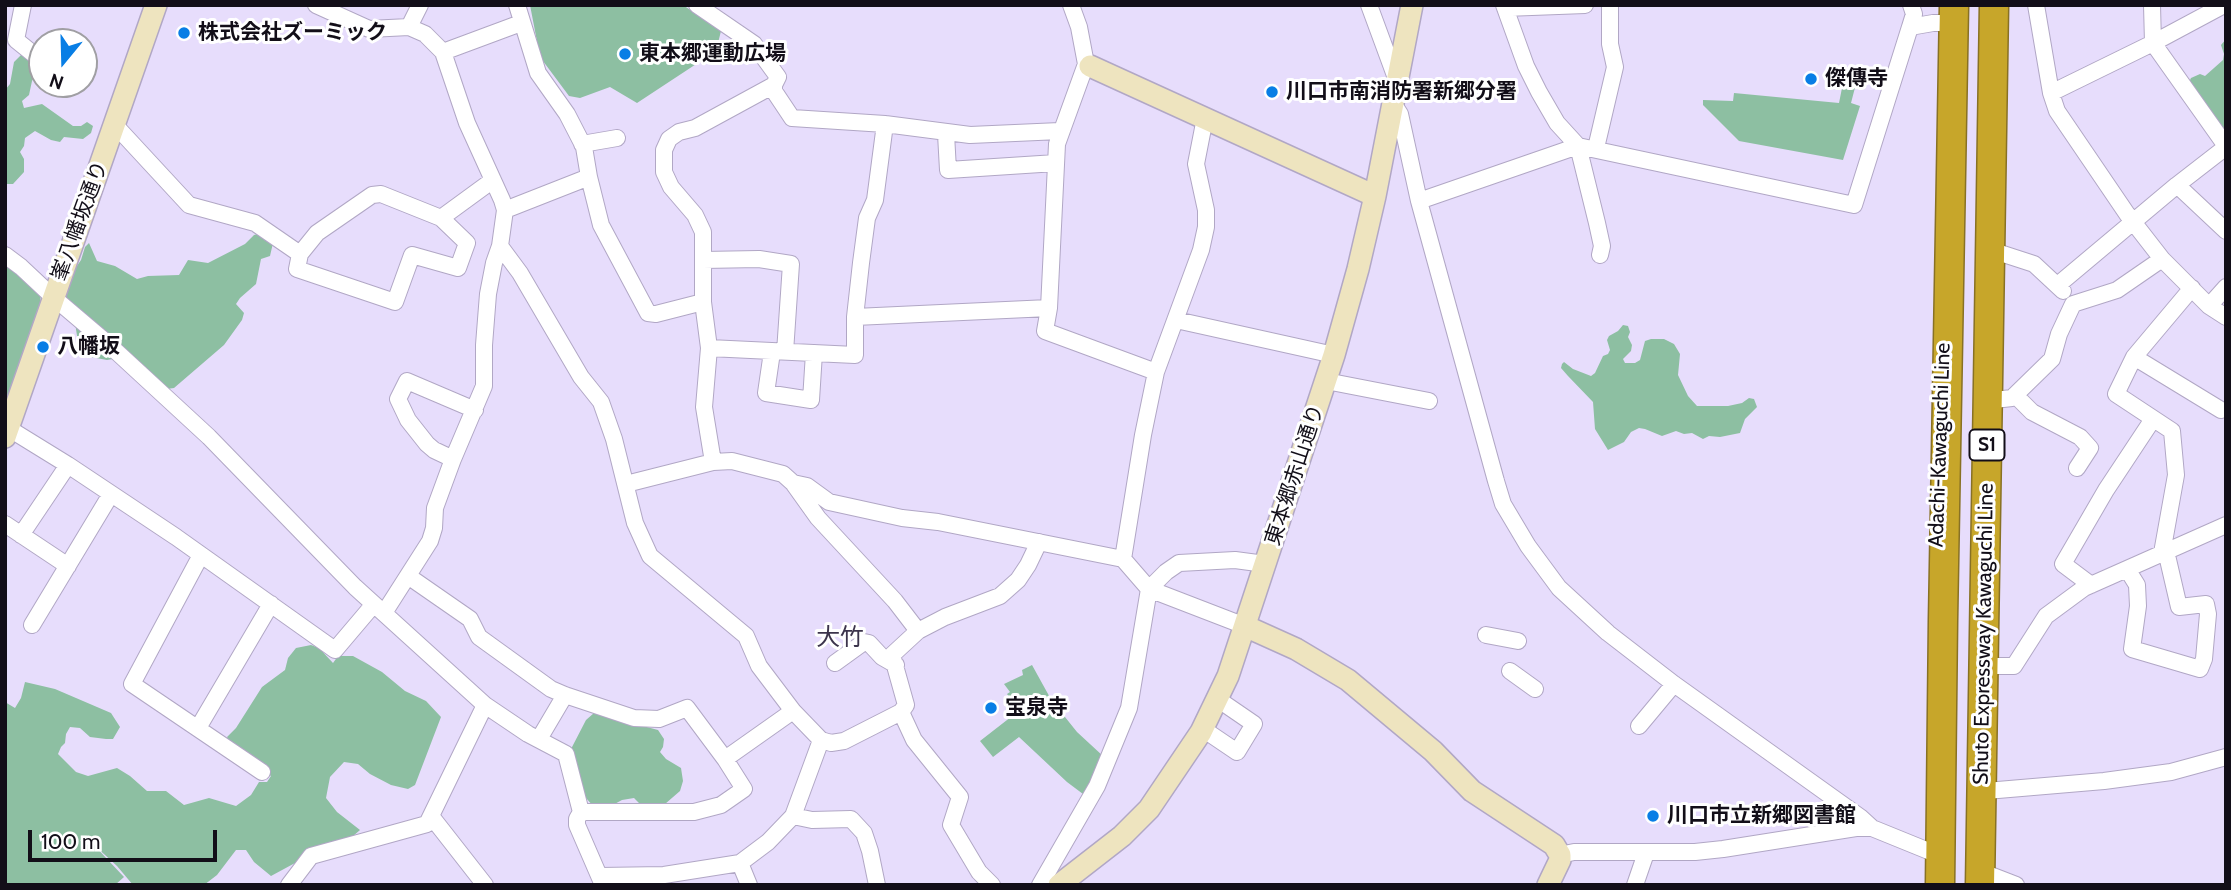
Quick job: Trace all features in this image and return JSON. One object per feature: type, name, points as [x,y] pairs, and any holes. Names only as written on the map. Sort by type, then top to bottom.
[{"type":"highway","name":"Shuto Expressway Kawaguchi Line","points":[[1983,881],[1997,5]]},
{"type":"highway","name":"Shuto Expressway Kawaguchi Line","points":[[1940,885],[1951,11]]},
{"type":"highway","points":[[1945,498],[1954,625],[1951,885]]},
{"type":"street","name":"峯八幡坂通り","points":[[6,432],[156,5]]},
{"type":"street","points":[[6,432],[68,465],[335,650],[408,576],[430,541],[435,508],[484,387],[488,294],[500,246],[505,210],[467,123],[443,52],[425,34],[409,27],[369,29],[316,5]]},
{"type":"street","points":[[517,5],[538,74],[567,114],[582,144],[601,225],[648,313],[656,314],[703,302]]},
{"type":"street","points":[[698,5],[754,44],[778,77],[774,91],[792,118],[885,124],[946,134],[1060,131]]},
{"type":"street","points":[[1071,5],[1088,65],[1057,144],[1049,308],[1045,331],[1156,372]]},
{"type":"street","points":[[1369,5],[1397,81]]},
{"type":"street","name":"東本郷赤山通り","points":[[1059,885],[1122,836],[1144,815],[1170,781],[1219,699],[1326,381],[1358,269],[1412,5]]},
{"type":"street","points":[[1585,5],[1504,7],[1526,66],[1539,92],[1557,123],[1578,146],[1602,246],[1600,255]]},
{"type":"street","points":[[1596,148],[1615,67],[1610,44],[1610,5]]},
{"type":"street","points":[[1419,201],[1578,146],[1854,205],[1914,14],[1911,5]]},
{"type":"street","points":[[1997,5],[1994,400],[1983,881],[2016,885]]},
{"type":"street","points":[[2036,5],[2051,93],[2057,111],[2162,259],[2209,306],[2226,317]]},
{"type":"street","points":[[2059,284],[2226,146],[2153,43],[2152,5]]},
{"type":"street","points":[[2051,93],[2224,5]]},
{"type":"street","points":[[5,6],[22,9],[16,40],[28,50]]},
{"type":"street","points":[[409,27],[418,6]]},
{"type":"street","points":[[1910,27],[1933,23],[1951,11]]},
{"type":"street","name":"Adachi-Kawaguchi Line","points":[[1934,885],[1935,587],[1951,11]]},
{"type":"street","points":[[443,52],[521,23]]},
{"type":"street","points":[[1088,65],[1375,196]]},
{"type":"street","points":[[713,462],[704,407],[709,348],[703,302],[703,232],[695,215],[671,187],[664,172],[664,149],[669,139],[680,132],[695,128],[774,85]]},
{"type":"street","points":[[1393,103],[1399,114],[1419,201],[1503,503],[1528,546],[1559,588],[1608,633],[1674,684],[1872,828],[1936,853]]},
{"type":"street","points":[[1123,559],[1156,372],[1206,227],[1206,210],[1196,164],[1205,118]]},
{"type":"street","points":[[114,124],[189,205],[255,223],[300,254]]},
{"type":"street","points":[[709,348],[855,355],[855,317],[867,218],[875,200],[885,124]]},
{"type":"street","points":[[946,134],[948,170],[1056,163]]},
{"type":"street","points":[[582,144],[617,138]]},
{"type":"street","points":[[505,210],[589,177]]},
{"type":"street","points":[[441,218],[493,180]]},
{"type":"street","points":[[2177,185],[2226,231]]},
{"type":"street","points":[[381,194],[441,218],[467,243],[458,268],[412,256],[395,302],[297,269],[300,254],[317,233],[372,195],[381,194]]},
{"type":"street","points":[[500,246],[520,273],[580,377],[601,402],[614,439],[635,523],[650,555],[746,636],[759,666],[793,711],[821,740],[831,743],[844,741],[901,712],[906,705],[892,655],[918,631],[945,617],[1000,596],[1018,580],[1039,542]]},
{"type":"street","points":[[1994,251],[2034,264],[2059,284],[2073,304]]},
{"type":"street","points":[[5,255],[106,342],[209,437],[379,608],[485,705],[528,734],[566,754],[581,812],[577,825],[602,881],[740,863],[768,842],[793,816],[821,740]]},
{"type":"street","points":[[703,260],[758,259],[791,264],[779,352],[766,393],[811,400],[814,353]]},
{"type":"street","points":[[1994,400],[2012,398],[2052,359],[2059,334],[2073,304],[2117,290],[2162,259]]},
{"type":"street","points":[[2209,306],[2226,286]]},
{"type":"street","points":[[2127,569],[2137,585],[2138,606],[2132,649],[2200,669],[2204,659],[2208,614],[2206,604],[2179,607],[2164,552],[2176,475],[2172,432],[2116,394],[2134,357],[2192,288]]},
{"type":"street","points":[[855,317],[1049,308]]},
{"type":"street","points":[[1176,320],[1334,355]]},
{"type":"street","points":[[2134,357],[2221,410]]},
{"type":"street","points":[[453,459],[426,444],[408,420],[398,399],[407,380],[475,410]]},
{"type":"street","points":[[1326,381],[1429,401]]},
{"type":"street","points":[[2015,395],[2032,412],[2080,437],[2090,448],[2077,468]]},
{"type":"street","points":[[2091,585],[2063,564],[2106,490],[2153,419]]},
{"type":"street","points":[[626,484],[713,462],[732,461],[783,474],[818,518],[895,601],[918,631]]},
{"type":"street","points":[[21,534],[68,465]]},
{"type":"street","points":[[793,484],[807,486],[829,502],[1123,559],[1149,589],[1296,649],[1348,680],[1433,751],[1472,791],[1554,845],[1560,855],[1559,864],[1548,885]]},
{"type":"street","points":[[32,625],[111,494]]},
{"type":"street","points":[[5,524],[68,566]]},
{"type":"street","points":[[1988,666],[2014,666],[2046,616],[2091,585],[2226,525]]},
{"type":"street","points":[[201,555],[132,684],[262,772]]},
{"type":"street","points":[[1040,885],[1097,786],[1129,708],[1149,589],[1166,572],[1180,563],[1235,560],[1265,564]]},
{"type":"street","points":[[408,576],[470,619],[479,637],[551,689],[634,718],[659,719],[687,708],[744,789],[720,805],[694,812],[581,812]]},
{"type":"street","points":[[198,728],[271,604]]},
{"type":"street","points":[[1486,635],[1518,641]]},
{"type":"street","points":[[835,663],[863,642],[869,643],[882,657],[896,665]]},
{"type":"street","points":[[1510,671],[1535,689]]},
{"type":"street","points":[[1639,726],[1674,684]]},
{"type":"street","points":[[539,739],[565,695]]},
{"type":"street","points":[[1203,729],[1237,752],[1254,724],[1219,699]]},
{"type":"street","points":[[289,885],[311,856],[428,824],[485,705]]},
{"type":"street","points":[[725,759],[793,711]]},
{"type":"street","points":[[901,712],[914,740],[960,797],[951,825],[979,872],[992,885]]},
{"type":"street","points":[[1986,791],[2104,781],[2171,772],[2226,757]]},
{"type":"street","points":[[431,816],[485,885]]},
{"type":"street","points":[[793,816],[812,820],[850,818],[864,833],[877,885]]},
{"type":"street","points":[[1560,855],[1574,852],[1646,853],[1723,849],[1856,828],[1872,828]]},
{"type":"street","points":[[1635,885],[1646,853]]},
{"type":"street","points":[[740,863],[749,885]]},
{"type":"green space","name":"東本郷運動広場","points":[[530,5],[683,5],[721,31],[716,51],[637,103],[610,87],[580,98],[569,96],[540,57]]},
{"type":"green space","points":[[2226,39],[2226,134],[2188,84],[2191,78],[2200,74],[2205,76],[2223,60],[2221,45]]},
{"type":"green space","points":[[21,55],[28,57],[28,96],[22,101],[24,108],[42,104],[73,126],[81,126],[87,122],[93,126],[91,133],[83,139],[64,137],[60,142],[35,131],[25,138],[20,152],[24,159],[24,172],[13,184],[5,184],[5,90],[10,84],[14,62]]},
{"type":"green space","points":[[1845,73],[1858,76],[1851,103],[1860,106],[1843,160],[1739,141],[1703,105],[1703,100],[1733,101],[1734,93],[1839,103]]},
{"type":"green space","points":[[265,232],[273,243],[270,256],[261,259],[256,284],[236,304],[244,313],[242,320],[224,345],[174,388],[159,390],[119,358],[107,360],[91,357],[79,348],[75,323],[62,288],[89,243],[97,261],[115,266],[137,279],[179,275],[188,260],[208,263],[245,244],[254,235]]},
{"type":"green space","points":[[5,262],[41,291],[40,306],[5,410]]},
{"type":"green space","points":[[1623,325],[1628,326],[1628,337],[1632,345],[1631,351],[1623,359],[1625,363],[1640,360],[1645,341],[1664,339],[1674,344],[1680,354],[1678,375],[1688,396],[1697,406],[1728,406],[1742,403],[1749,398],[1754,399],[1757,407],[1745,419],[1740,433],[1703,439],[1692,433],[1676,431],[1662,436],[1639,428],[1631,432],[1624,442],[1608,450],[1595,429],[1593,402],[1561,368],[1564,362],[1591,376],[1603,356],[1610,350],[1607,340],[1609,336]]},
{"type":"green space","points":[[311,645],[319,648],[333,663],[338,656],[353,656],[382,672],[405,691],[426,701],[441,717],[415,785],[408,789],[391,785],[358,764],[344,762],[330,777],[326,798],[337,812],[360,830],[352,837],[332,843],[271,876],[254,862],[246,850],[236,850],[217,875],[204,885],[133,885],[92,843],[124,877],[115,885],[5,885],[5,702],[15,708],[25,682],[55,689],[111,713],[120,727],[113,739],[106,739],[90,737],[80,728],[70,727],[58,754],[76,772],[88,776],[117,768],[147,791],[166,791],[184,805],[209,798],[236,806],[251,795],[259,782],[267,782],[271,776],[232,748],[227,737],[236,728],[262,687],[285,670],[288,658],[296,648]]},
{"type":"green space","points":[[1032,665],[1053,703],[1077,732],[1103,756],[1087,797],[1019,737],[993,757],[980,741],[1016,713],[1008,699],[1010,698],[1007,694],[1010,692],[1004,684],[1023,675],[1022,670]]},
{"type":"green space","points":[[594,713],[658,730],[664,739],[660,752],[681,768],[683,781],[680,791],[665,804],[640,804],[634,798],[622,800],[609,807],[594,807],[586,798],[571,749],[586,720]]},
{"type":"place","name":"株式会社ズーミック","points":[[184,33]]},
{"type":"place","name":"東本郷運動広場","points":[[625,54]]},
{"type":"place","name":"傑傳寺","points":[[1811,79]]},
{"type":"place","name":"川口市南消防署新郷分署","points":[[1272,92]]},
{"type":"place","name":"八幡坂","points":[[43,347]]},
{"type":"place","name":"宝泉寺","points":[[991,708]]},
{"type":"place","name":"川口市立新郷図書館","points":[[1653,816]]},
{"type":"district","name":"大竹","points":[[840,638]]}]
